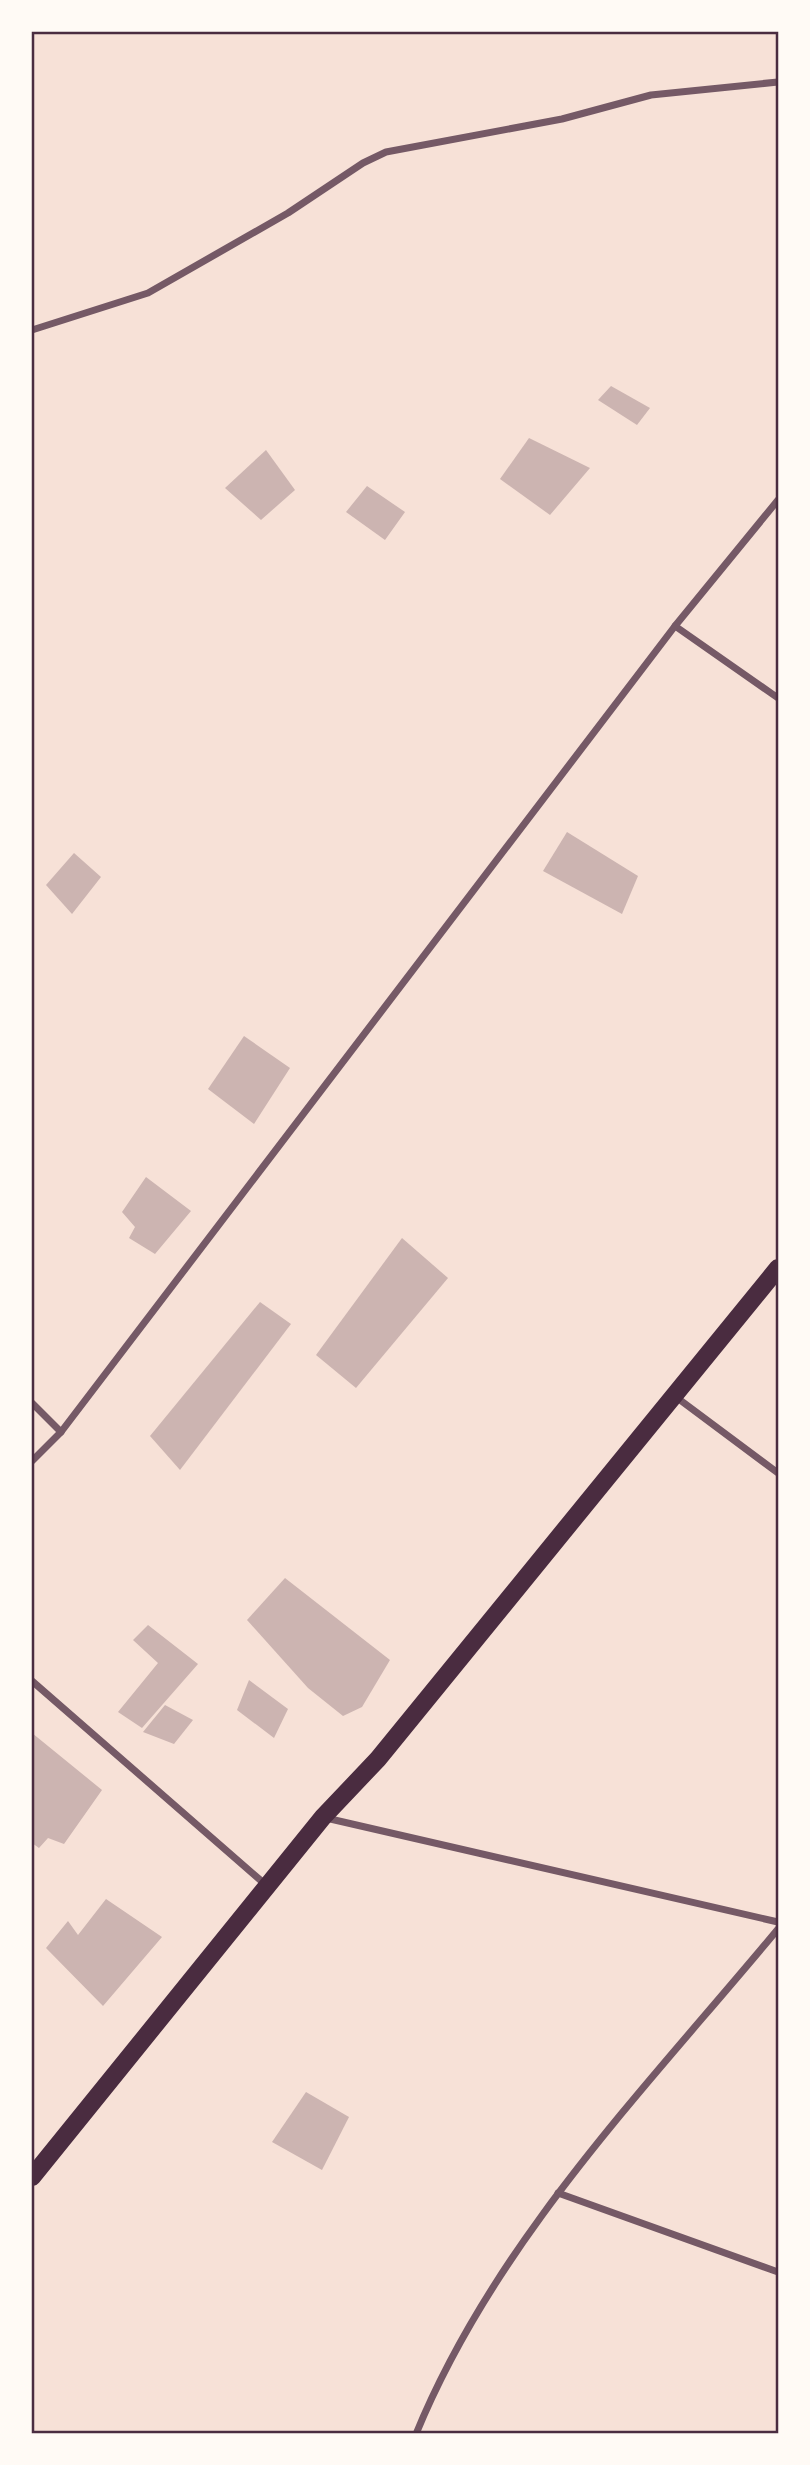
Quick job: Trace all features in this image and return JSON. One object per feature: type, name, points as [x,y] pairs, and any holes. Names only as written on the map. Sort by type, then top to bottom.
[{"type":"main road","points":[[32,2177],[323,1817],[378,1759],[672,1395],[779,1268]]},
{"type":"street","points":[[32,330],[148,293],[288,213],[363,163],[386,152],[562,119],[651,95],[779,82]]},
{"type":"street","points":[[32,1461],[61,1432],[675,626],[779,500]]},
{"type":"street","points":[[675,626],[779,698]]},
{"type":"street","points":[[672,1395],[779,1474]]},
{"type":"street","points":[[32,1403],[61,1432]]},
{"type":"street","points":[[32,1681],[269,1887]]},
{"type":"street","points":[[323,1817],[779,1922]]},
{"type":"street","points":[[416,2434],[469,2324],[558,2193],[779,1929]]},
{"type":"street","points":[[558,2193],[779,2272]]},
{"type":"building","points":[[611,386],[650,408],[637,425],[598,400]]},
{"type":"building","points":[[529,438],[590,468],[550,515],[500,479]]},
{"type":"building","points":[[266,450],[295,490],[261,520],[225,488]]},
{"type":"building","points":[[367,486],[405,512],[385,540],[346,512]]},
{"type":"building","points":[[567,832],[638,876],[622,914],[543,871]]},
{"type":"building","points":[[74,853],[101,877],[72,914],[46,885]]},
{"type":"building","points":[[244,1036],[290,1068],[254,1124],[208,1089]]},
{"type":"building","points":[[146,1177],[191,1211],[155,1254],[129,1238],[135,1227],[122,1212]]},
{"type":"building","points":[[402,1238],[448,1278],[356,1388],[316,1355]]},
{"type":"building","points":[[260,1302],[291,1324],[180,1470],[150,1436]]},
{"type":"building","points":[[285,1578],[390,1660],[362,1707],[343,1716],[308,1688],[247,1620]]},
{"type":"building","points":[[148,1625],[198,1664],[142,1728],[118,1712],[158,1663],[133,1640]]},
{"type":"building","points":[[249,1680],[288,1709],[274,1738],[237,1710]]},
{"type":"building","points":[[165,1705],[193,1720],[174,1744],[143,1732]]},
{"type":"building","points":[[32,1733],[102,1790],[64,1844],[48,1838],[39,1848],[32,1843]]},
{"type":"building","points":[[106,1899],[162,1937],[103,2006],[46,1948],[68,1921],[78,1935]]},
{"type":"building","points":[[306,2092],[349,2117],[322,2170],[272,2142]]}]
